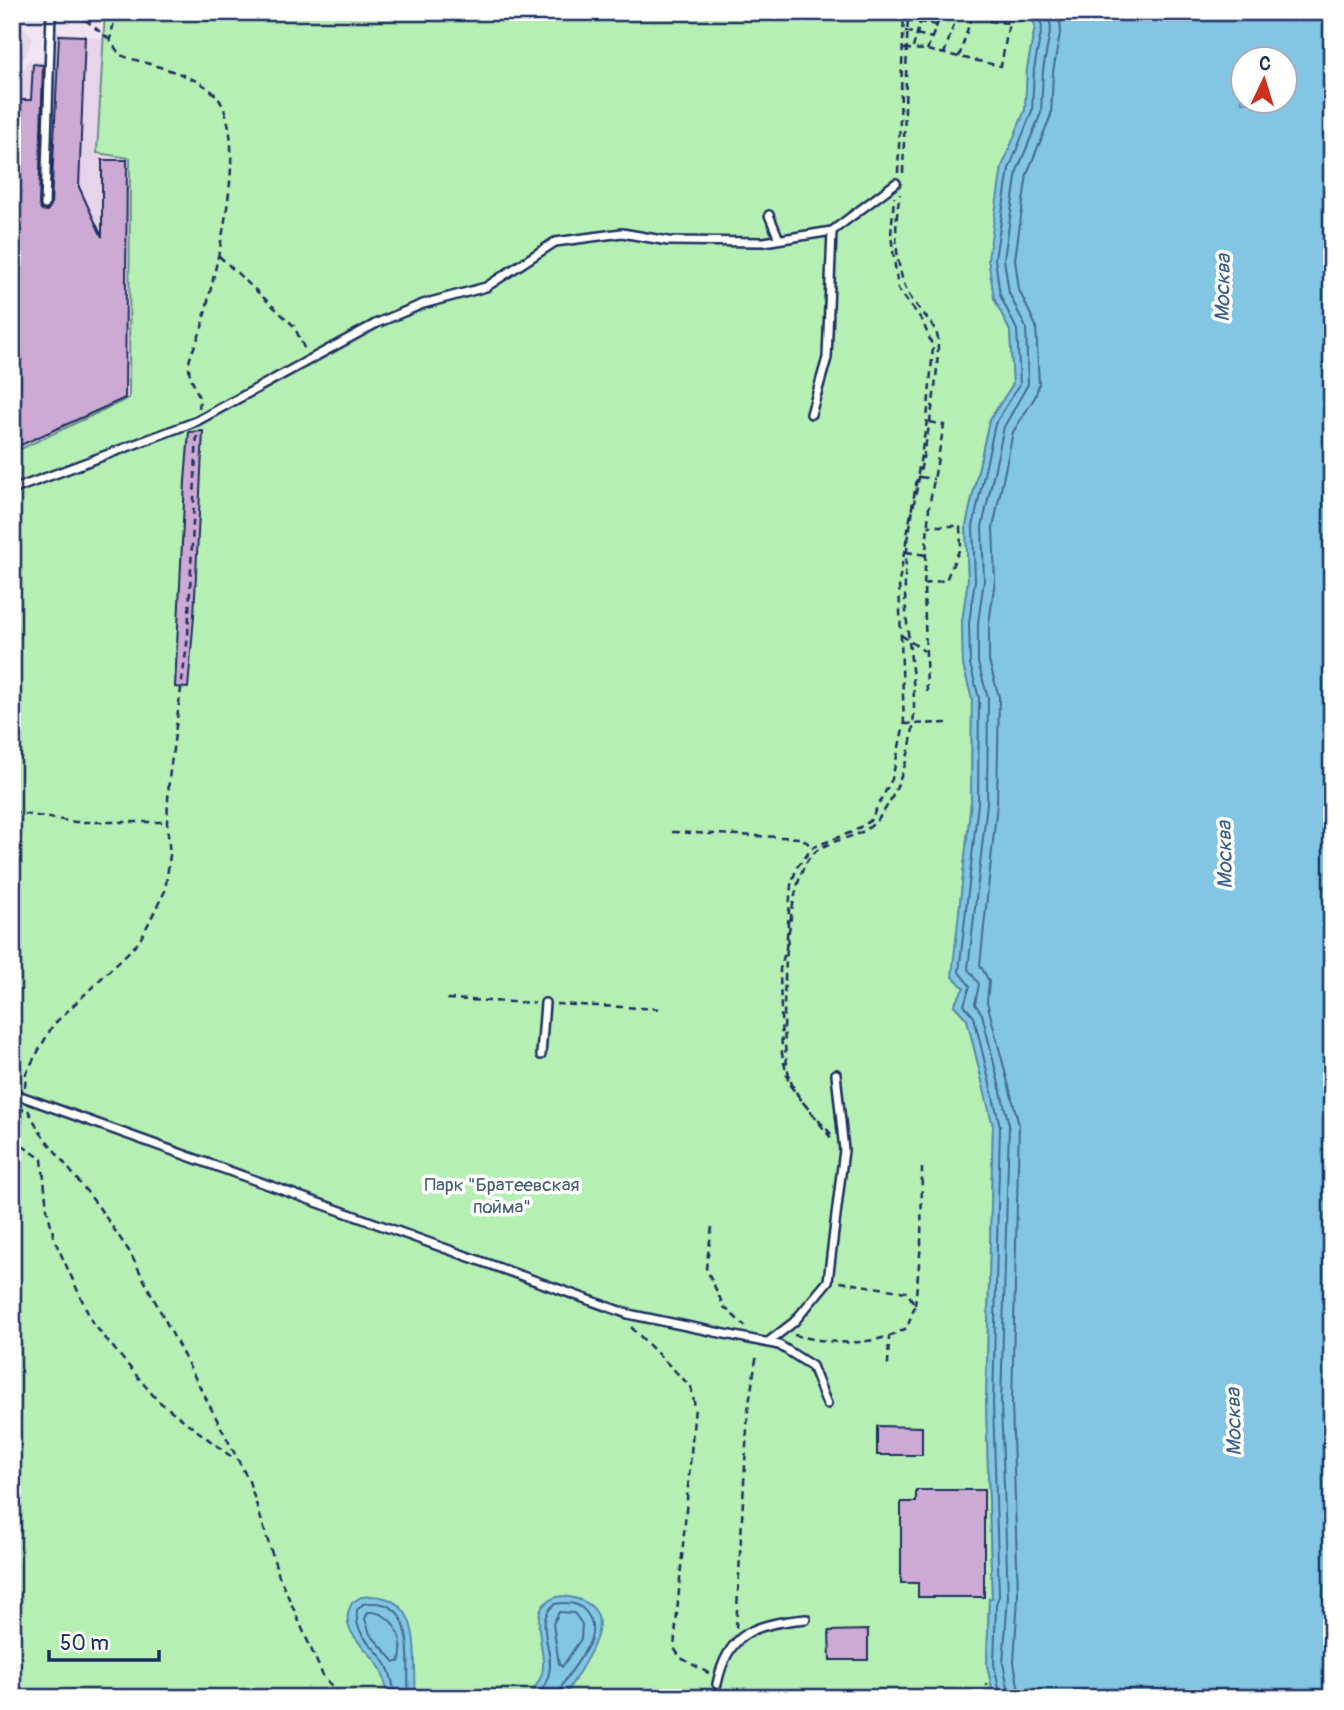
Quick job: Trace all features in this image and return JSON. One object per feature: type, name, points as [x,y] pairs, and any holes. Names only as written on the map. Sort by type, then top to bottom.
[{"type":"lane","points":[[45,205],[51,12]]},
{"type":"lane","points":[[12,490],[197,421],[377,323],[423,304],[486,287],[555,242],[622,233],[668,241],[764,242],[832,230],[900,184]]},
{"type":"lane","points":[[769,215],[779,239]]},
{"type":"lane","points":[[811,414],[827,358],[832,230]]},
{"type":"lane","points":[[541,1055],[545,1003]]},
{"type":"lane","points":[[764,1341],[794,1322],[828,1281],[844,1147],[836,1074]]},
{"type":"lane","points":[[12,1093],[628,1314],[664,1324],[764,1341],[798,1355],[812,1366],[827,1404]]},
{"type":"lane","points":[[717,1684],[720,1668],[734,1642],[767,1623],[806,1619]]},
{"type":"path","points":[[12,1195],[26,1073],[53,1025],[139,942],[165,891],[170,855],[167,822],[169,779],[185,675],[197,421],[201,400],[188,367],[201,330],[218,255],[233,146],[219,100],[182,72],[120,55],[110,40],[76,12]]},
{"type":"path","points":[[110,40],[116,12]]},
{"type":"path","points":[[832,1140],[789,1084],[782,1054],[780,969],[786,948],[791,885],[797,867],[813,847],[852,832],[870,821],[892,779],[904,724],[899,582],[929,422],[938,338],[906,290],[899,267],[906,12]]},
{"type":"path","points":[[914,48],[923,12]]},
{"type":"path","points":[[927,50],[942,13],[933,12]]},
{"type":"path","points":[[944,54],[958,12]]},
{"type":"path","points":[[903,49],[927,50],[1001,66],[1009,23],[966,12]]},
{"type":"path","points":[[960,57],[972,15]]},
{"type":"path","points":[[905,20],[937,25]]},
{"type":"path","points":[[904,30],[932,38]]},
{"type":"path","points":[[903,49],[900,184],[891,235],[898,289],[922,320],[933,347],[929,422]]},
{"type":"path","points":[[218,255],[294,326],[309,360]]},
{"type":"path","points":[[927,692],[924,584],[928,526],[944,425],[929,422]]},
{"type":"path","points":[[918,477],[934,479]]},
{"type":"path","points":[[924,584],[946,580],[961,546],[960,526],[928,526]]},
{"type":"path","points":[[905,552],[926,555]]},
{"type":"path","points":[[844,1147],[809,1109],[790,1080],[783,964],[790,948],[795,886],[801,869],[818,849],[864,831],[875,821],[899,780],[914,723],[905,552]]},
{"type":"path","points":[[901,635],[926,652]]},
{"type":"path","points":[[904,724],[948,723]]},
{"type":"path","points":[[12,812],[75,822],[167,822]]},
{"type":"path","points":[[672,832],[801,838],[813,847]]},
{"type":"path","points":[[24,1096],[28,1113],[40,1132],[99,1206],[129,1251],[234,1459],[249,1481],[279,1576],[324,1678],[344,1698]]},
{"type":"path","points":[[12,1139],[42,1159],[47,1209],[55,1241],[92,1322],[157,1400],[234,1459]]},
{"type":"path","points":[[780,1332],[833,1343],[889,1337],[907,1328],[915,1305],[922,1244],[922,1168]]},
{"type":"path","points":[[712,1227],[706,1268],[724,1307],[750,1329],[734,1327]]},
{"type":"path","points":[[828,1281],[907,1292],[915,1305]]},
{"type":"path","points":[[628,1314],[625,1321],[628,1325],[691,1387],[695,1407],[674,1648],[681,1658],[711,1674],[717,1684]]},
{"type":"path","points":[[888,1365],[889,1337]]},
{"type":"path","points":[[734,1642],[748,1410],[753,1368],[764,1341]]},
{"type":"path","points":[[727,1698],[730,1678]]},
{"type":"path","points":[[987,1683],[987,1698]]},
{"type":"shaded area","points":[[12,19],[34,37],[12,83]]},
{"type":"shaded area","points":[[55,31],[102,39],[97,153],[130,158],[129,398],[12,453],[12,96],[28,61],[55,62]]},
{"type":"green space","name":"Парк \"Братеевская пойма\"","points":[[105,12],[1031,12],[1035,27],[1027,69],[1025,110],[1002,167],[994,298],[1010,331],[1013,384],[989,421],[966,526],[968,580],[962,622],[963,665],[972,699],[971,802],[959,913],[964,988],[954,1005],[967,1019],[993,1126],[986,1403],[992,1598],[989,1598],[987,1665],[994,1698],[12,1698],[12,453],[129,398],[130,158],[97,153]]},
{"type":"water","name":"Москва","points":[[1031,12],[1332,12],[1329,241],[1332,249],[1332,1698],[994,1698],[987,1665],[989,1598],[992,1598],[986,1403],[993,1126],[967,1019],[954,1005],[964,988],[952,976],[971,802],[972,699],[963,665],[962,622],[968,580],[966,526],[989,421],[1013,384],[1010,331],[994,298],[988,259],[1002,167],[1025,110],[1027,69],[1035,27]]},
{"type":"water","points":[[562,1596],[584,1601],[595,1611],[599,1623],[596,1638],[564,1698],[527,1698],[539,1680],[543,1668],[539,1615],[550,1600]]},
{"type":"water","points":[[361,1597],[389,1599],[401,1608],[409,1619],[415,1650],[416,1698],[389,1698],[381,1670],[351,1632],[348,1614],[352,1603]]},
{"type":"building","points":[[59,35],[85,36],[79,187],[102,237],[102,160],[127,160],[125,398],[12,449],[13,100],[31,100],[33,64],[43,65],[39,205],[41,210],[47,211],[51,205]]},
{"type":"building","points":[[203,431],[188,688],[175,687],[189,432]]},
{"type":"building","points":[[877,1426],[922,1427],[922,1455],[877,1455]]},
{"type":"building","points":[[916,1490],[984,1490],[984,1597],[918,1597],[918,1583],[901,1583],[901,1502],[916,1502]]},
{"type":"building","points":[[868,1630],[868,1660],[830,1660],[829,1631]]}]
